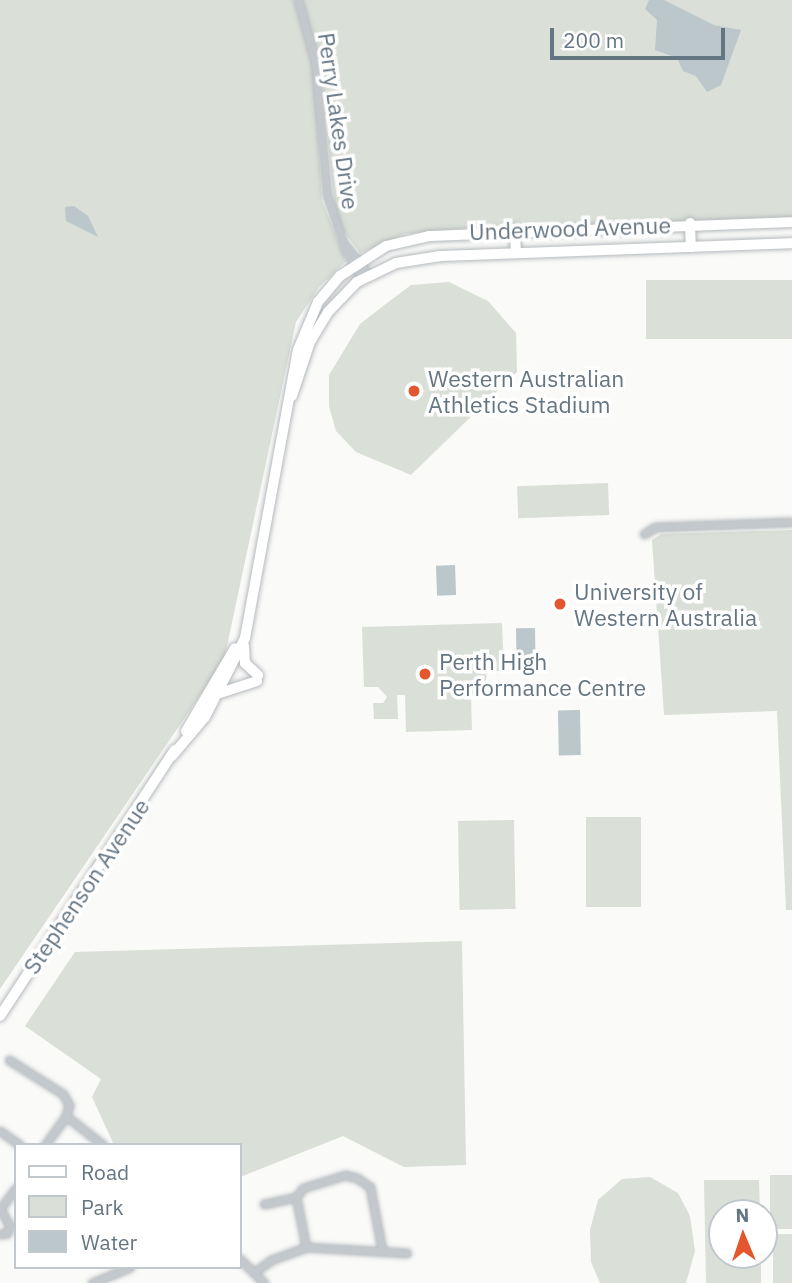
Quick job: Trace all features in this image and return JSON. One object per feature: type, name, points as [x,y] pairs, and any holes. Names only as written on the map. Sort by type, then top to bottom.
[{"type":"main road","name":"Underwood Avenue","points":[[356,262],[418,237],[515,229],[792,222]]},
{"type":"main road","points":[[690,223],[691,247]]},
{"type":"main road","points":[[515,229],[516,253]]},
{"type":"main road","name":"Underwood Avenue","points":[[366,277],[418,259],[792,243]]},
{"type":"main road","name":"Stephenson Avenue","points":[[0,1016],[172,756],[220,693],[245,638],[288,410],[290,382],[308,320],[328,288],[356,262]]},
{"type":"main road","name":"Stephenson Avenue","points":[[288,410],[317,327],[341,297],[366,277]]},
{"type":"main road","name":"Stephenson Avenue","points":[[172,756],[246,624]]},
{"type":"main road","points":[[220,693],[234,684],[258,678],[244,661],[245,638]]},
{"type":"street","name":"Perry Lakes Drive","points":[[298,0],[315,61],[325,187],[346,246],[366,277]]},
{"type":"street","points":[[644,534],[655,527],[792,522]]},
{"type":"street","points":[[9,1060],[63,1094],[69,1105],[66,1116],[46,1143]]},
{"type":"street","points":[[66,1116],[100,1143]]},
{"type":"street","points":[[0,1131],[17,1143]]},
{"type":"street","points":[[264,1204],[296,1197],[303,1188],[345,1175],[357,1178],[370,1187],[382,1250]]},
{"type":"street","points":[[7,1231],[2,1210],[14,1191]]},
{"type":"street","points":[[296,1197],[306,1247]]},
{"type":"street","points":[[256,1271],[271,1260],[306,1247],[407,1253]]},
{"type":"street","points":[[242,1260],[256,1271],[264,1283]]},
{"type":"street","points":[[92,1283],[125,1269]]},
{"type":"green space","points":[[0,0],[294,0],[314,69],[322,201],[346,261],[319,287],[296,322],[224,660],[0,989]]},
{"type":"green space","points":[[302,0],[792,0],[792,218],[470,228],[405,234],[360,253],[341,228],[334,203],[321,68]]},
{"type":"green space","points":[[646,280],[792,280],[792,339],[646,339]]},
{"type":"green space","name":"Western Australian Athletics Stadium","points":[[449,282],[488,301],[516,333],[517,372],[411,475],[356,452],[336,431],[329,406],[329,375],[360,324],[387,303],[411,285]]},
{"type":"green space","points":[[608,483],[609,515],[518,518],[517,486]]},
{"type":"green space","points":[[792,530],[792,910],[786,910],[777,711],[664,715],[652,540],[661,534]]},
{"type":"green space","name":"Perth High Performance Centre","points":[[502,623],[504,671],[487,671],[485,689],[471,696],[472,730],[406,732],[405,695],[397,695],[398,719],[374,719],[373,703],[383,703],[387,697],[378,687],[364,687],[362,627]]},
{"type":"green space","points":[[586,817],[641,817],[641,907],[586,907]]},
{"type":"green space","points":[[514,820],[516,909],[460,910],[458,821]]},
{"type":"green space","points":[[462,941],[466,1165],[404,1167],[343,1136],[242,1176],[242,1143],[113,1143],[92,1097],[101,1079],[25,1026],[75,952]]},
{"type":"green space","points":[[770,1175],[792,1175],[792,1229],[778,1229],[778,1199],[770,1199]]},
{"type":"green space","points":[[650,1177],[678,1193],[690,1216],[695,1251],[686,1283],[600,1283],[591,1262],[590,1230],[598,1200],[622,1179]]},
{"type":"green space","points":[[704,1180],[759,1180],[760,1199],[708,1199],[708,1269],[761,1269],[761,1283],[706,1283]]},
{"type":"green space","points":[[778,1234],[792,1234],[792,1283],[773,1283],[773,1269],[778,1269]]},
{"type":"water","points":[[649,0],[664,0],[714,25],[741,30],[721,85],[707,92],[696,76],[683,71],[677,58],[655,50],[657,20],[645,9]]},
{"type":"water","points":[[74,206],[88,216],[98,237],[66,221],[65,207]]},
{"type":"water","points":[[455,565],[456,595],[437,596],[436,566]]},
{"type":"water","points":[[516,628],[535,628],[536,671],[517,671]]},
{"type":"water","points":[[558,710],[580,710],[581,755],[559,755]]},
{"type":"place","name":"Western Australian Athletics Stadium","points":[[414,391]]},
{"type":"place","name":"University of Western Australia","points":[[560,604]]},
{"type":"place","name":"Perth High Performance Centre","points":[[425,674]]}]
